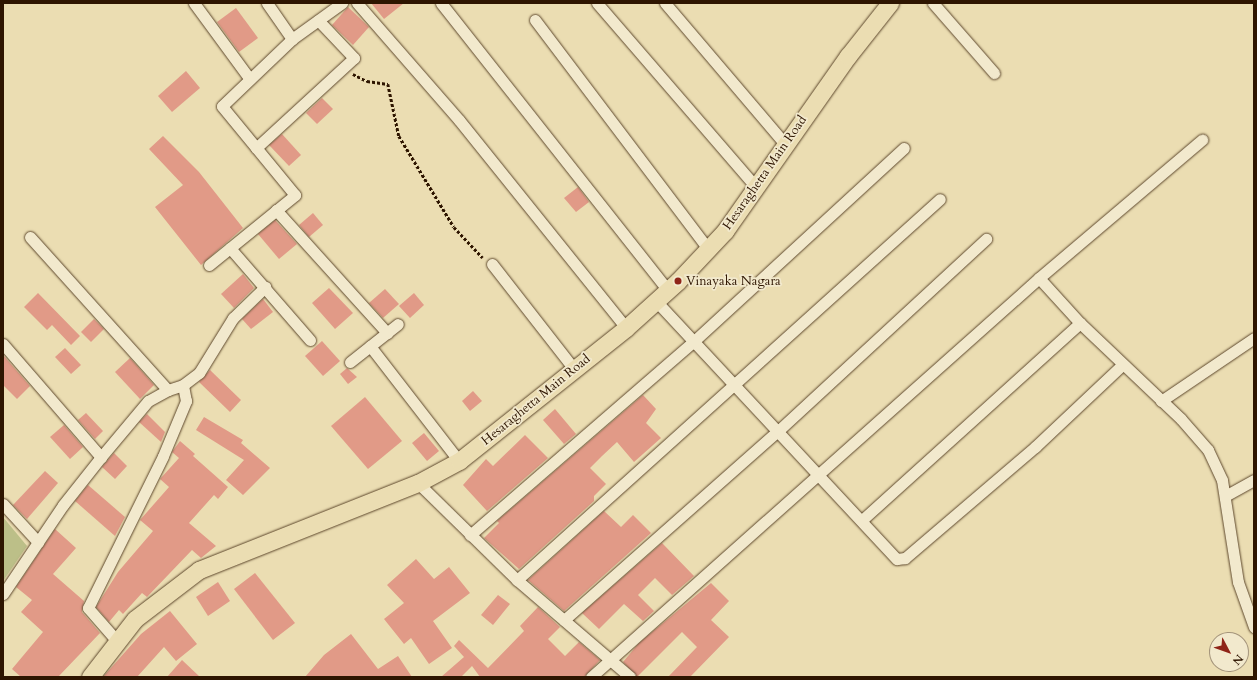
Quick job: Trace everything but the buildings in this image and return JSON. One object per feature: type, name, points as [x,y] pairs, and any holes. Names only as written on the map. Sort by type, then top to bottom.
[{"type":"main road","name":"Hesaraghetta Main Road","points":[[90,677],[116,641],[135,619],[199,570],[418,483],[459,461],[626,328],[662,296],[708,250],[890,3]]},
{"type":"street","points":[[194,3],[249,78]]},
{"type":"street","points":[[267,3],[292,39]]},
{"type":"street","points":[[209,265],[296,194],[222,106],[249,78],[292,39],[342,3]]},
{"type":"street","points":[[356,3],[459,120],[626,328]]},
{"type":"street","points":[[441,3],[662,296],[694,341],[735,386],[780,430],[862,520],[892,556],[897,559],[905,558],[1035,447],[1122,365]]},
{"type":"street","points":[[597,3],[755,186]]},
{"type":"street","points":[[665,3],[785,144]]},
{"type":"street","points":[[933,3],[994,73]]},
{"type":"street","points":[[256,148],[354,58],[318,20]]},
{"type":"street","points":[[535,20],[708,250]]},
{"type":"street","points":[[591,677],[821,475],[1039,278],[1202,140]]},
{"type":"street","points":[[470,535],[694,341],[904,148]]},
{"type":"street","points":[[517,580],[735,386],[940,198]]},
{"type":"street","points":[[276,210],[387,333]]},
{"type":"street","points":[[30,237],[168,390]]},
{"type":"street","points":[[564,620],[780,430],[986,239]]},
{"type":"street","points":[[230,248],[310,340]]},
{"type":"street","points":[[492,264],[574,370]]},
{"type":"street","points":[[1039,278],[1080,323],[1161,401],[1208,450],[1222,480],[1238,582],[1254,628]]},
{"type":"street","points":[[3,594],[38,542],[101,457],[148,402],[168,390],[183,386],[199,373],[233,318],[264,287]]},
{"type":"street","points":[[862,520],[1080,323]]},
{"type":"street","points":[[350,362],[398,324]]},
{"type":"street","points":[[1161,401],[1254,338]]},
{"type":"street","points":[[3,344],[101,457]]},
{"type":"street","points":[[370,346],[459,461]]},
{"type":"street","points":[[116,641],[88,608],[163,456],[186,401],[183,386]]},
{"type":"street","points":[[1225,496],[1254,480]]},
{"type":"street","points":[[418,483],[517,580],[611,659],[630,677]]},
{"type":"street","points":[[3,504],[38,542]]},
{"type":"path","points":[[356,77],[388,84],[399,136],[454,227],[479,256],[492,264]]},
{"type":"green space","points":[[3,517],[27,546],[3,581]]},
{"type":"place","name":"Vinayaka Nagara","points":[[678,281]]}]
